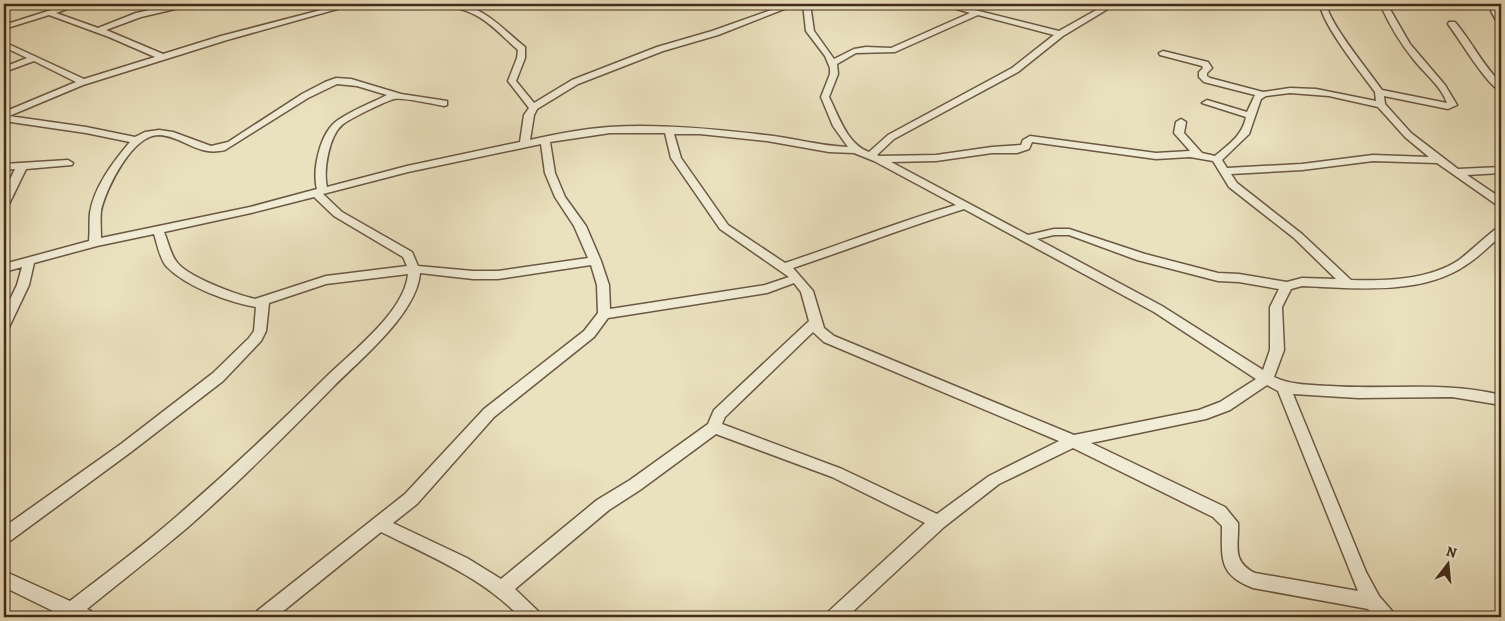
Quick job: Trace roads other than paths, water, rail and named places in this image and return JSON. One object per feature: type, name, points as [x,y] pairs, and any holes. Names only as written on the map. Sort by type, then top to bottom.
[{"type":"street","points":[[4,26],[77,4]]},
{"type":"street","points":[[99,30],[140,15],[185,4]]},
{"type":"street","points":[[4,116],[44,96],[84,82],[162,57],[352,4]]},
{"type":"street","points":[[454,4],[467,6],[479,12],[505,32],[506,36],[522,49],[521,58],[512,81],[522,92],[528,104],[534,107]]},
{"type":"street","points":[[525,142],[529,115],[534,107],[559,90],[591,74],[794,4]]},
{"type":"street","points":[[806,4],[810,31],[833,63],[834,74],[825,97],[838,126],[855,150]]},
{"type":"street","points":[[942,4],[1060,34]]},
{"type":"street","points":[[874,158],[891,137],[1016,70],[1060,34],[1112,4]]},
{"type":"street","points":[[1323,4],[1324,10],[1333,26],[1379,92],[1382,105],[1408,136],[1501,203]]},
{"type":"street","points":[[1379,92],[1448,106],[1452,105],[1444,92],[1414,56],[1394,25],[1384,4]]},
{"type":"street","points":[[1499,4],[1495,11],[1501,22]]},
{"type":"street","points":[[833,63],[854,51],[866,49],[892,50],[977,13]]},
{"type":"street","points":[[49,14],[99,30],[162,57]]},
{"type":"street","points":[[1452,24],[1491,80],[1501,88]]},
{"type":"street","points":[[4,44],[29,55],[32,59],[84,82]]},
{"type":"street","points":[[1163,54],[1205,64],[1208,68],[1204,72],[1203,77],[1207,80],[1262,94],[1301,89],[1382,105]]},
{"type":"street","points":[[4,70],[32,59]]},
{"type":"street","points":[[96,243],[96,212],[107,184],[116,165],[136,140],[146,133],[164,132],[201,146],[222,148],[312,92],[338,81],[383,90],[395,95],[444,103]]},
{"type":"street","points":[[1217,159],[1241,140],[1252,116],[1257,98],[1262,94]]},
{"type":"street","points":[[4,579],[74,615],[182,522],[280,432],[381,331],[402,305],[413,284],[414,269],[408,256],[338,214],[319,191],[319,182],[320,169],[333,130],[339,123],[395,95]]},
{"type":"street","points":[[1207,103],[1252,116]]},
{"type":"street","points":[[4,116],[136,140]]},
{"type":"street","points":[[1181,122],[1179,133],[1198,154]]},
{"type":"street","points":[[4,268],[96,243],[251,210],[319,191],[525,142],[610,130],[700,131],[767,138],[829,149],[855,150],[874,158],[1028,238],[1158,309],[1266,379],[1284,388],[1366,393],[1458,392],[1482,394],[1501,400]]},
{"type":"street","points":[[669,131],[676,158],[724,227],[785,267],[797,278],[806,291],[818,330],[829,339],[1074,441],[1225,517],[1230,523],[1231,564],[1239,574],[1253,580],[1373,602]]},
{"type":"street","points":[[874,158],[936,158],[992,150],[1023,149],[1026,147],[1026,142],[1030,139],[1161,156],[1198,154],[1217,159],[1233,185],[1298,236],[1348,284]]},
{"type":"street","points":[[263,617],[411,499],[489,413],[589,334],[604,314],[603,285],[595,261],[580,226],[560,197],[550,173],[545,140]]},
{"type":"street","points":[[1225,171],[1302,167],[1373,158],[1439,160]]},
{"type":"street","points":[[4,168],[68,164]]},
{"type":"street","points":[[4,204],[22,166]]},
{"type":"street","points":[[1456,172],[1501,170]]},
{"type":"street","points":[[785,267],[865,240],[904,224],[964,206]]},
{"type":"street","points":[[158,230],[171,264],[200,284],[256,302],[326,280],[414,269],[473,275],[498,275],[595,261]]},
{"type":"street","points":[[1028,238],[1054,232],[1069,232],[1141,258],[1218,277],[1239,278],[1287,286],[1302,282],[1377,285],[1432,277],[1462,263],[1501,230]]},
{"type":"street","points":[[4,325],[23,285],[29,261]]},
{"type":"street","points":[[768,289],[797,278]]},
{"type":"street","points":[[835,617],[938,522],[994,480],[1074,441],[1201,415],[1225,406],[1266,379],[1277,350],[1276,308],[1281,294],[1287,286]]},
{"type":"street","points":[[604,314],[768,289],[806,291]]},
{"type":"street","points":[[4,536],[126,448],[218,377],[254,341],[260,331],[263,301]]},
{"type":"street","points":[[501,590],[603,505],[635,485],[714,427],[719,414],[816,322]]},
{"type":"street","points":[[1284,388],[1359,575],[1373,602],[1386,617]]},
{"type":"street","points":[[714,427],[837,473],[938,522]]},
{"type":"street","points":[[380,524],[478,574],[501,590],[532,617]]}]
